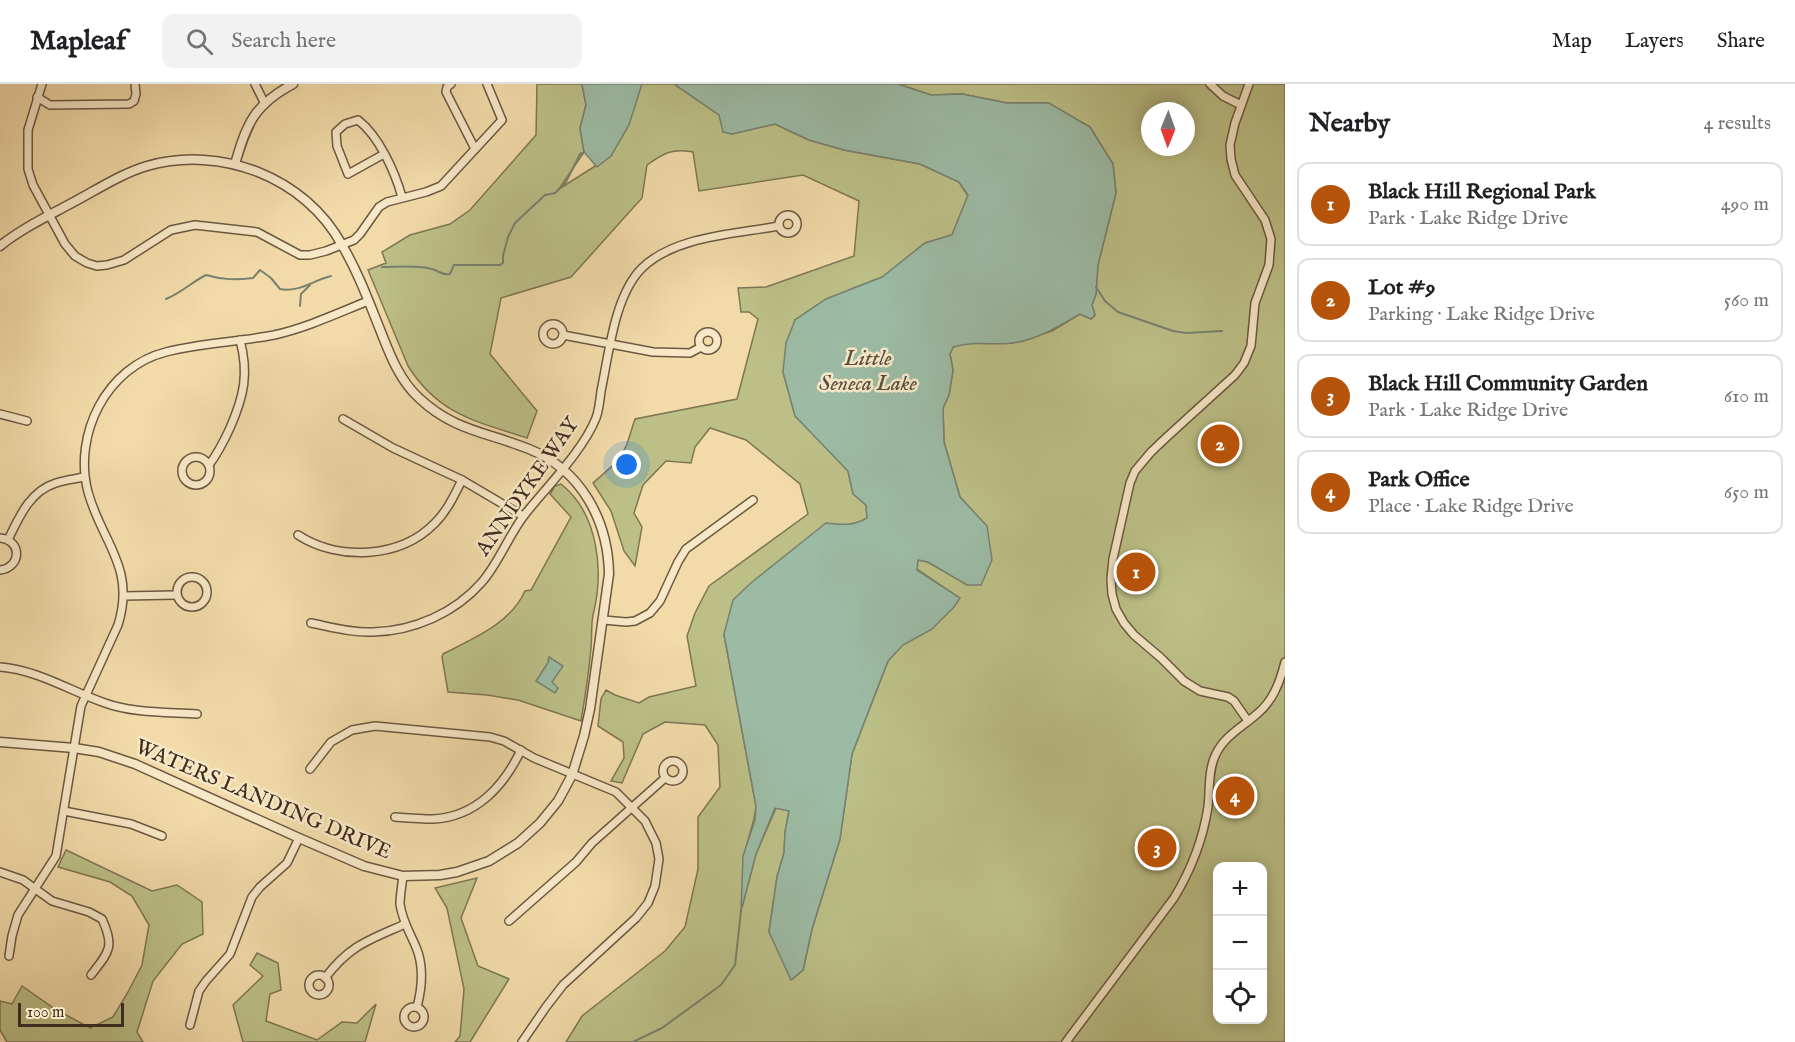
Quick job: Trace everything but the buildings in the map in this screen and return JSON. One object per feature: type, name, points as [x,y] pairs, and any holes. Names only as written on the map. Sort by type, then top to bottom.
[{"type":"street","points":[[42,84],[28,130],[28,169],[33,185],[65,244],[75,256],[97,266],[124,260],[171,231],[195,225],[257,232],[300,255],[310,255],[354,240],[379,207],[387,202],[441,186],[502,120],[487,84]]},
{"type":"street","points":[[37,97],[50,105],[129,104],[134,101],[135,84]]},
{"type":"street","points":[[255,84],[265,104]]},
{"type":"street","points":[[235,164],[245,130],[254,116],[265,104],[293,84]]},
{"type":"street","points":[[451,84],[447,87],[446,92],[475,149]]},
{"type":"street","points":[[1210,84],[1223,96],[1241,105]]},
{"type":"street","points":[[1248,721],[1234,701],[1228,697],[1200,691],[1184,681],[1134,635],[1116,609],[1111,579],[1113,559],[1130,483],[1135,471],[1151,452],[1235,375],[1249,355],[1255,303],[1269,265],[1271,239],[1265,220],[1235,175],[1231,159],[1230,145],[1235,123],[1249,84]]},
{"type":"street","points":[[384,154],[348,174],[337,146],[336,132],[345,124],[358,120],[364,125],[384,154],[396,176],[402,197]]},
{"type":"street","name":"WATERS LANDING DRIVE","points":[[0,246],[10,238],[118,178],[146,167],[170,161],[194,159],[235,164],[262,173],[301,196],[317,209],[331,226],[357,273],[392,358],[403,379],[417,397],[440,416],[470,430],[529,449],[562,468],[594,507],[604,531],[609,558],[604,620],[590,709],[572,775],[558,801],[540,823],[518,843],[489,861],[457,872],[403,876],[364,866],[135,764],[99,752],[0,742]]},
{"type":"street","name":"ANNDYKE WAY","points":[[311,623],[372,633],[403,629],[432,619],[459,603],[481,582],[495,564],[523,516],[587,436],[596,417],[618,313],[627,288],[642,268],[662,253],[688,242],[779,226]]},
{"type":"street","points":[[9,956],[18,915],[56,855],[81,706],[118,625],[124,596],[119,563],[92,504],[84,477],[84,448],[91,422],[103,397],[122,377],[141,362],[165,352],[275,334],[321,320],[368,301]]},
{"type":"street","points":[[563,335],[672,354],[690,353],[701,347]]},
{"type":"street","points":[[209,465],[219,453],[244,391],[244,356],[240,340]]},
{"type":"street","points":[[0,414],[27,422]]},
{"type":"street","points":[[344,419],[393,448],[462,480],[523,516]]},
{"type":"street","points":[[203,458],[209,465],[211,470],[209,478],[202,484],[197,486],[189,483],[183,476],[183,466],[189,459],[203,458]]},
{"type":"street","points":[[0,570],[13,564],[17,555],[15,546],[4,539],[22,510],[34,496],[53,484],[84,477]]},
{"type":"street","points":[[298,535],[311,543],[346,552],[368,553],[392,549],[414,540],[434,524],[449,505],[462,480]]},
{"type":"street","points":[[604,620],[635,621],[650,613],[660,601],[686,549],[753,500]]},
{"type":"street","points":[[189,577],[195,577],[203,582],[207,591],[204,601],[196,607],[186,607],[176,596],[180,581],[189,577]]},
{"type":"street","points":[[124,596],[176,596]]},
{"type":"street","points":[[1066,1042],[1174,898],[1195,857],[1208,808],[1211,770],[1215,755],[1226,738],[1258,713],[1276,691],[1285,662]]},
{"type":"street","points":[[0,667],[14,668],[42,676],[106,704],[123,708],[197,714]]},
{"type":"street","points":[[310,769],[331,742],[352,730],[375,726],[490,736],[572,775],[616,792],[645,821],[656,843],[659,859],[655,886],[648,903],[636,918],[563,985],[522,1042]]},
{"type":"street","points":[[395,817],[435,819],[471,808],[486,799],[500,786],[521,750]]},
{"type":"street","points":[[508,921],[576,862],[592,843],[665,778]]},
{"type":"street","points":[[64,811],[132,824],[162,836]]},
{"type":"street","points":[[190,1025],[199,991],[230,954],[252,897],[287,863],[299,838]]},
{"type":"street","points":[[0,872],[23,880],[52,901],[89,912],[102,919],[110,940],[106,956],[91,975]]},
{"type":"street","points":[[403,876],[400,903],[405,924],[417,950],[422,970],[417,1007]]},
{"type":"street","points":[[325,978],[338,961],[352,950],[366,941],[405,924]]},
{"type":"green space","points":[[537,84],[582,84],[586,105],[580,128],[584,152],[559,189],[611,156],[642,84],[674,84],[719,115],[732,134],[775,124],[809,140],[844,150],[920,164],[959,182],[968,196],[952,235],[925,243],[883,277],[817,305],[795,320],[783,372],[795,415],[848,471],[853,493],[866,505],[867,518],[724,635],[756,806],[746,848],[742,907],[756,854],[776,808],[789,811],[784,853],[777,877],[769,932],[792,979],[803,970],[812,929],[840,839],[852,754],[888,661],[902,645],[932,629],[959,598],[917,569],[918,560],[928,562],[968,585],[971,509],[960,497],[944,442],[943,408],[949,395],[953,370],[950,354],[953,347],[968,342],[1013,343],[1052,331],[1080,314],[1091,319],[1095,315],[1092,305],[1096,294],[1098,265],[1116,193],[1113,164],[1090,127],[1047,103],[1007,103],[962,94],[931,95],[898,84],[1285,84],[1285,1042],[566,1042],[582,1016],[665,951],[685,927],[698,869],[698,817],[720,787],[718,745],[705,725],[665,722],[643,734],[622,783],[611,781],[624,758],[623,742],[598,726],[601,699],[606,690],[639,703],[649,697],[696,686],[687,636],[695,613],[709,586],[808,514],[800,484],[746,440],[710,428],[695,447],[691,463],[666,461],[643,485],[634,513],[642,527],[635,566],[624,551],[611,511],[593,483],[619,460],[635,419],[737,399],[758,319],[749,312],[741,312],[738,288],[766,287],[854,256],[859,201],[803,175],[699,191],[693,152],[668,152],[658,157],[647,165],[642,198],[571,277],[501,298],[490,354],[537,411],[527,438],[475,421],[446,406],[433,396],[408,366],[368,270],[386,263],[382,252],[410,235],[450,224],[470,210],[536,135]]},
{"type":"green space","points":[[561,484],[574,496],[584,511],[591,527],[598,563],[590,657],[581,721],[518,700],[448,692],[442,657],[443,654],[479,636],[501,621],[518,603],[525,591],[531,590],[571,517],[550,494],[555,486]]},
{"type":"green space","points":[[66,850],[152,891],[177,885],[202,902],[203,934],[182,944],[153,981],[137,1032],[143,1042],[7,1042],[0,1030],[0,1001],[12,1004],[22,986],[55,1009],[90,1028],[113,1017],[142,965],[149,925],[132,896],[110,882],[58,867]]},
{"type":"green space","points":[[477,878],[461,918],[478,966],[509,979],[470,1042],[455,1042],[460,1036],[464,989],[447,908],[435,888]]},
{"type":"green space","points":[[257,953],[278,963],[281,990],[270,994],[266,1021],[317,1040],[342,1022],[357,1023],[376,1004],[365,1042],[243,1042],[233,1005],[263,976],[250,965]]},
{"type":"water","points":[[582,84],[642,84],[629,125],[611,156],[597,167],[584,152],[580,128],[586,105]]},
{"type":"water","name":"Little Seneca Lake","points":[[674,84],[898,84],[931,95],[962,94],[1007,103],[1049,103],[1090,127],[1113,164],[1116,193],[1098,265],[1096,294],[1092,305],[1095,315],[1091,319],[1080,314],[1030,339],[1004,344],[961,345],[953,347],[950,354],[953,370],[949,395],[943,408],[944,442],[960,497],[987,526],[992,560],[981,585],[967,585],[928,562],[918,560],[917,570],[960,598],[932,629],[903,645],[888,661],[852,754],[840,839],[812,929],[803,970],[791,980],[769,932],[777,877],[784,853],[789,811],[775,808],[756,854],[741,911],[743,856],[755,820],[756,806],[724,634],[733,600],[752,582],[826,523],[847,524],[867,518],[866,505],[853,494],[848,471],[795,416],[783,372],[786,343],[795,320],[826,299],[882,277],[925,243],[952,235],[968,195],[959,182],[920,164],[844,150],[809,140],[775,124],[732,134],[723,132],[719,115]]},
{"type":"water","points":[[549,657],[563,666],[552,682],[558,688],[555,693],[536,681],[549,661]]},
{"type":"waterway","points":[[382,267],[419,267],[450,274],[454,265],[500,265],[503,263],[508,237],[515,223],[545,195],[555,193],[566,182],[580,154],[584,152]]},
{"type":"waterway","points":[[166,299],[206,275],[224,279],[247,279],[253,278],[260,270],[280,289],[287,290],[300,288],[331,276]]},
{"type":"waterway","points":[[300,306],[301,294],[310,285]]},
{"type":"waterway","points":[[1096,287],[1105,301],[1118,312],[1173,331],[1186,333],[1222,331]]},
{"type":"waterway","points":[[633,1042],[662,1028],[721,985],[735,965],[741,911]]},
{"type":"place","name":"Lot #9","points":[[1220,444]]},
{"type":"place","name":"Black Hill Regional Park","points":[[1136,572]]},
{"type":"place","name":"Park Office","points":[[1235,796]]},
{"type":"place","name":"Black Hill Community Garden","points":[[1157,848]]}]
